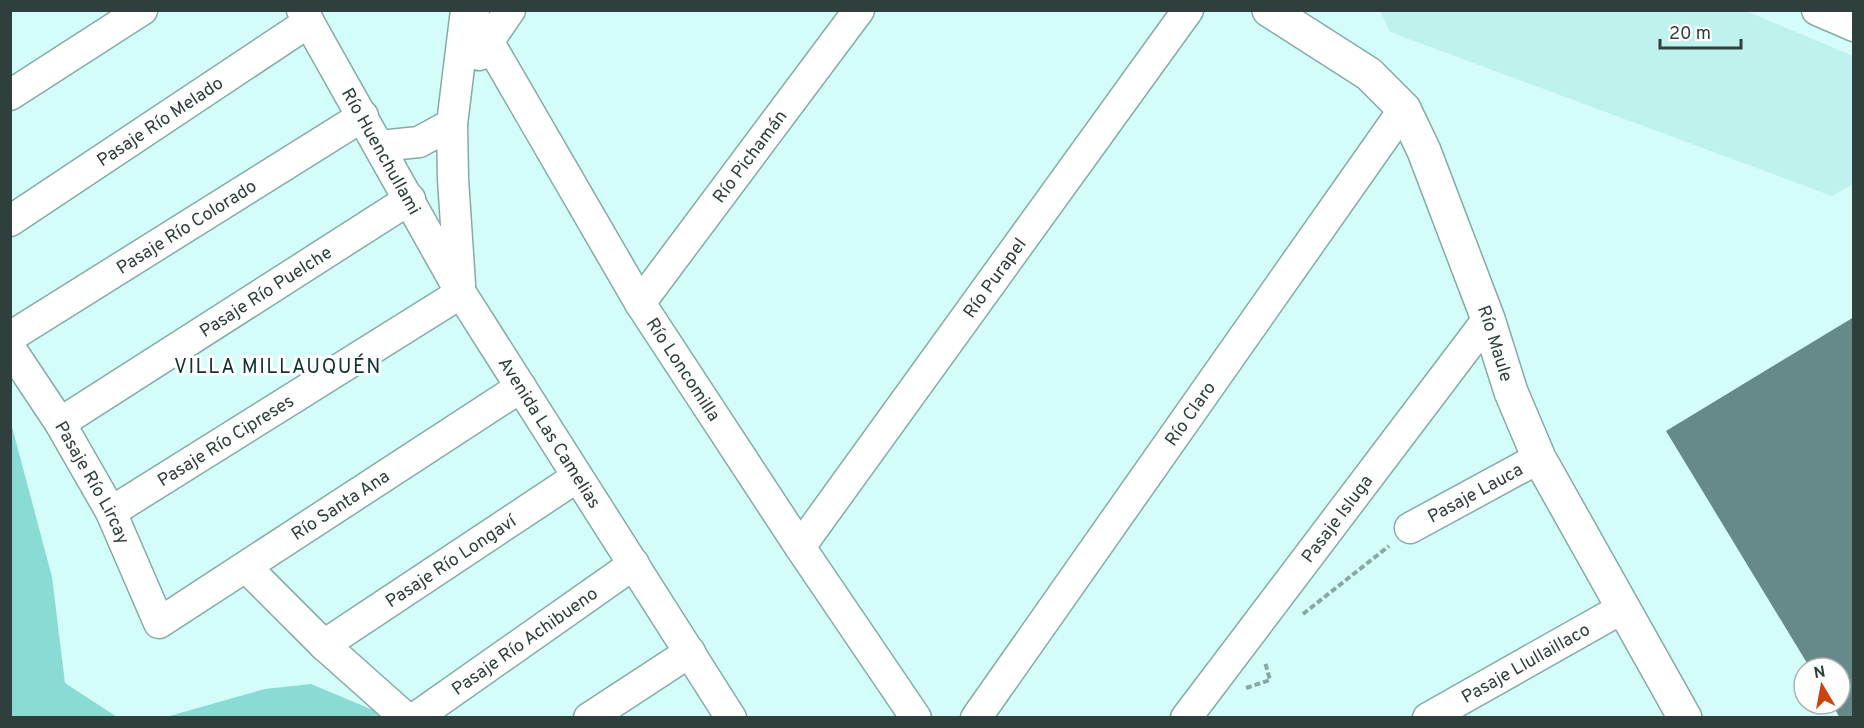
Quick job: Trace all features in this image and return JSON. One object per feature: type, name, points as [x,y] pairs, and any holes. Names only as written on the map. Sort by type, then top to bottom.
[{"type":"street","points":[[10,95],[142,10]]},
{"type":"street","name":"Río Loncomilla","points":[[468,10],[640,303],[800,547],[916,717]]},
{"type":"street","name":"Avenida Las Camelias","points":[[468,10],[454,93],[452,124],[453,179],[461,293],[731,717]]},
{"type":"street","name":"Avenida Las Camelias","points":[[454,93],[510,10]]},
{"type":"street","name":"Río Pichamán","points":[[640,303],[859,10]]},
{"type":"street","name":"Río Purapel","points":[[800,547],[1188,10]]},
{"type":"street","points":[[1817,10],[1854,26]]},
{"type":"street","name":"Río Maule","points":[[1276,12],[1369,74],[1404,109],[1424,151],[1488,319],[1511,392],[1539,458],[1685,717]]},
{"type":"street","name":"Río Huenchullami","points":[[305,16],[461,293]]},
{"type":"street","name":"Pasaje Río Melado","points":[[10,220],[305,16]]},
{"type":"street","name":"Río Claro","points":[[976,717],[1404,109]]},
{"type":"street","name":"Pasaje Río Colorado","points":[[10,337],[363,116]]},
{"type":"street","points":[[380,146],[419,142],[452,124]]},
{"type":"street","name":"Pasaje Río Puelche","points":[[60,423],[410,199]]},
{"type":"street","name":"Pasaje Río Cipreses","points":[[111,512],[461,293]]},
{"type":"street","name":"Pasaje Isluga","points":[[1186,717],[1488,319]]},
{"type":"street","name":"Pasaje Río Lircay","points":[[10,348],[60,423],[111,512],[159,624]]},
{"type":"street","name":"Río Santa Ana","points":[[159,624],[521,387]]},
{"type":"street","name":"Pasaje Lauca","points":[[1410,528],[1539,458]]},
{"type":"street","name":"Pasaje Río Longaví","points":[[324,645],[577,477]]},
{"type":"street","name":"Pasaje Río Achibueno","points":[[415,717],[634,564]]},
{"type":"street","points":[[246,567],[324,645],[406,717]]},
{"type":"street","name":"Pasaje Llullaillaco","points":[[1428,717],[1623,608]]},
{"type":"street","points":[[590,717],[690,652]]},
{"type":"path","points":[[1300,616],[1410,528]]},
{"type":"path","points":[[1237,691],[1270,680],[1265,660]]},
{"type":"shaded area","points":[[1380,11],[1746,11],[1853,56],[1853,184],[1832,196],[1390,32]]},
{"type":"shaded area","points":[[11,423],[52,577],[65,683],[117,717],[11,717]]},
{"type":"shaded area","points":[[311,684],[373,710],[380,717],[166,717],[265,689]]},
{"type":"building","points":[[1854,317],[1854,718],[1840,718],[1839,716],[1852,716],[1852,656],[1803,656],[1666,431]]},
{"type":"district","name":"VILLA MILLAUQUÉN","points":[[278,366]]}]
